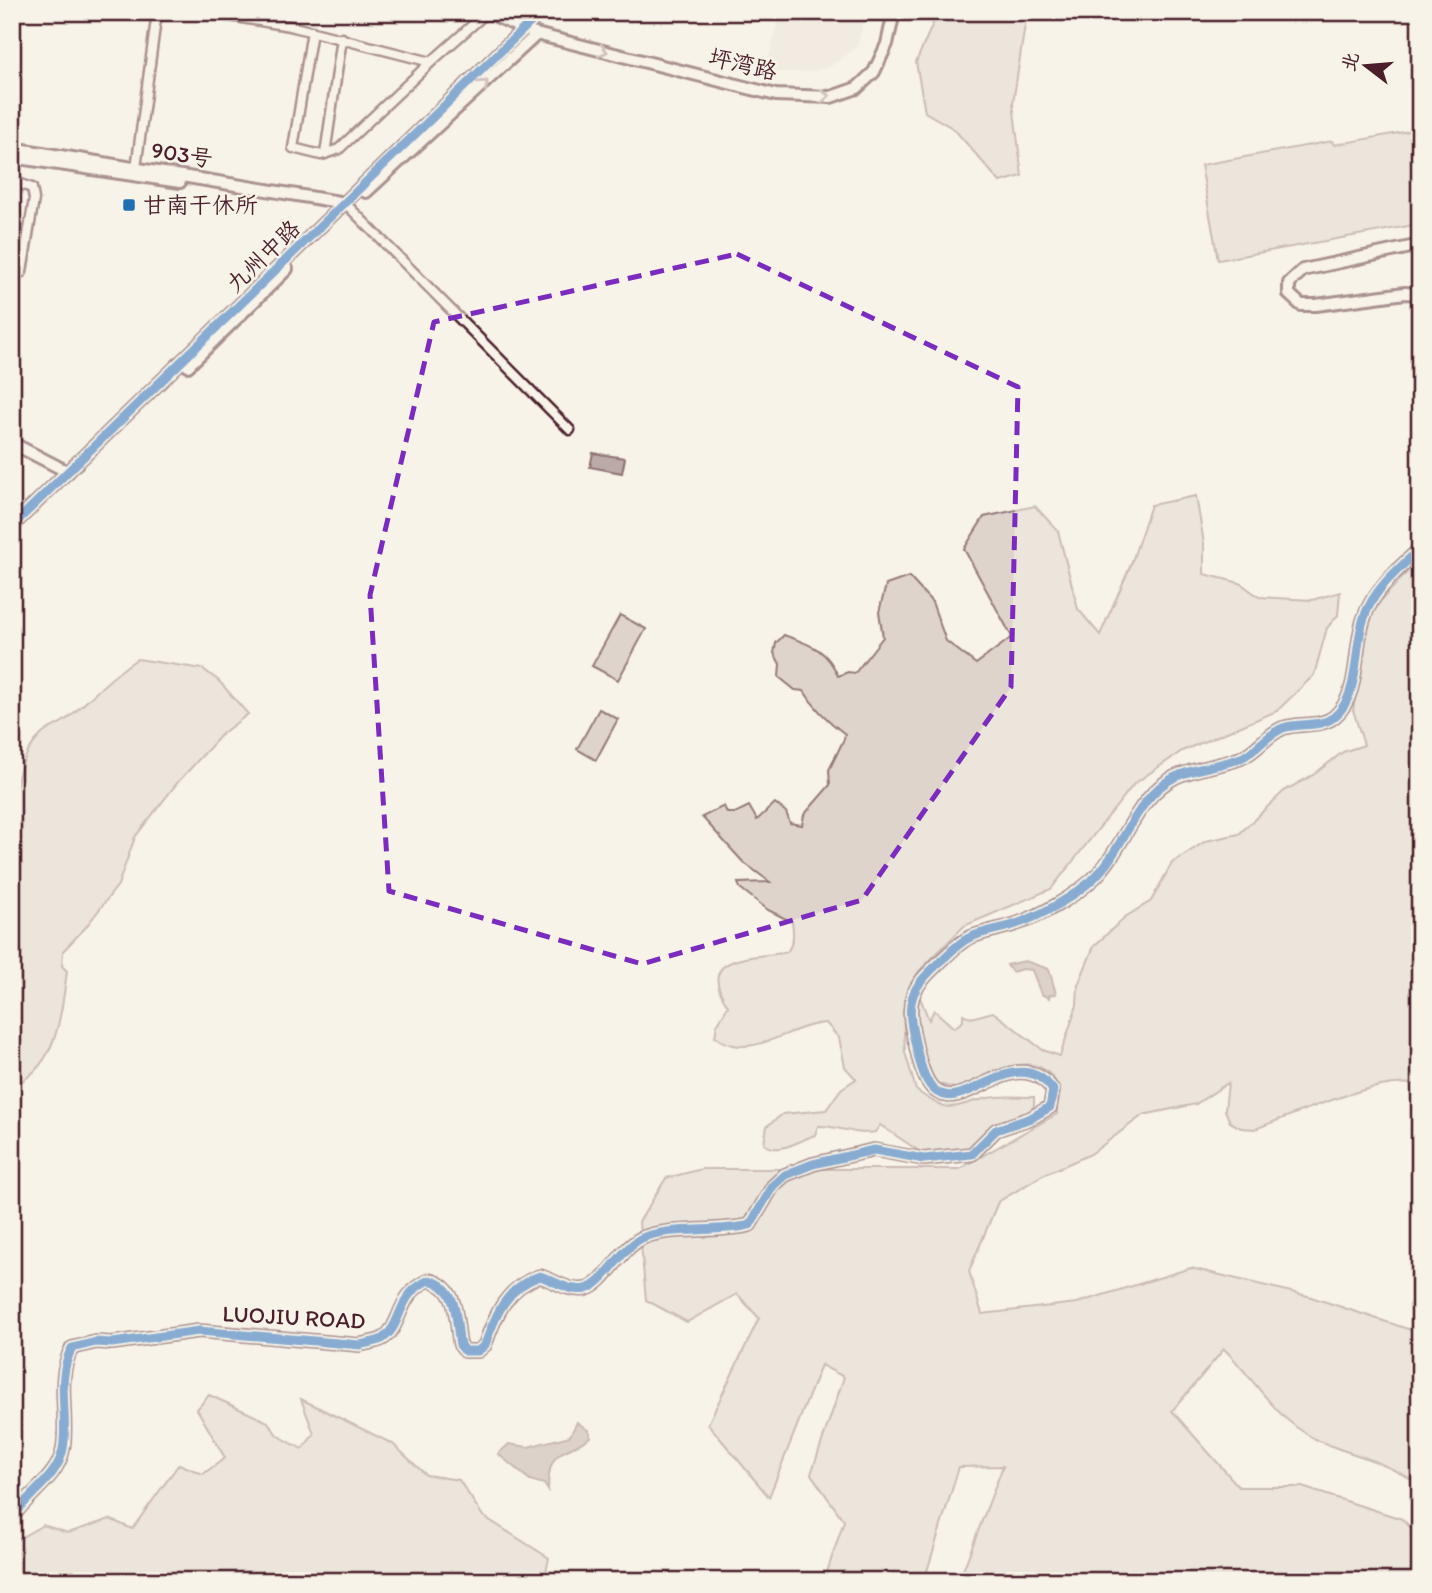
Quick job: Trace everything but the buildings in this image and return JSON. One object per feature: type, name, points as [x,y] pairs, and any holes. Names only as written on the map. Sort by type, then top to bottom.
[{"type":"street","points":[[136,168],[157,12]]},
{"type":"street","points":[[205,12],[312,31],[431,62]]},
{"type":"street","name":"九州中路","points":[[12,526],[344,208],[541,12]]},
{"type":"street","name":"坪湾路","points":[[523,30],[776,94],[831,97],[857,88],[874,72],[887,44],[894,12]]},
{"type":"street","points":[[312,31],[293,148],[325,154],[339,149],[485,13],[523,30]]},
{"type":"street","points":[[12,534],[344,208],[537,35]]},
{"type":"street","points":[[325,154],[342,38]]},
{"type":"street","points":[[13,154],[344,208],[570,430]]},
{"type":"street","name":"903号","points":[[13,154],[169,173],[344,208]]},
{"type":"street","points":[[12,181],[32,188],[34,199],[22,272],[12,271]]},
{"type":"street","points":[[1420,245],[1303,270],[1289,283],[1289,294],[1294,302],[1309,305],[1420,294]]},
{"type":"street","points":[[12,443],[68,472]]},
{"type":"street","name":"LUOJIU ROAD","points":[[12,1518],[48,1478],[63,1449],[65,1361],[72,1348],[96,1342],[112,1343],[200,1331],[360,1345],[382,1339],[394,1324],[405,1297],[429,1280],[448,1290],[453,1299],[460,1345],[465,1351],[478,1351],[508,1294],[522,1282],[540,1276],[568,1289],[588,1289],[600,1280],[626,1247],[645,1237],[732,1230],[750,1225],[773,1186],[795,1171],[874,1150],[924,1159],[972,1154],[996,1130],[1031,1118],[1050,1107],[1053,1090],[1039,1075],[1027,1073],[1000,1074],[960,1096],[938,1093],[928,1083],[918,1055],[909,1018],[909,1004],[913,992],[930,971],[968,938],[1026,920],[1092,880],[1111,858],[1150,793],[1162,785],[1177,776],[1242,757],[1281,729],[1325,723],[1335,716],[1347,698],[1364,617],[1375,596],[1420,549]]},
{"type":"highlighted area","points":[[737,254],[1018,387],[1011,687],[862,900],[642,964],[389,891],[370,595],[434,322]]},
{"type":"shaded area","points":[[779,12],[865,12],[858,46],[830,67],[810,72],[766,72]]},
{"type":"shaded area","points":[[938,12],[1027,12],[1013,103],[1022,176],[1000,182],[954,129],[925,112],[916,62]]},
{"type":"shaded area","points":[[1420,129],[1420,224],[1218,260],[1201,165],[1332,141],[1334,145]]},
{"type":"shaded area","points":[[593,453],[625,458],[622,473],[590,467]]},
{"type":"shaded area","points":[[1196,496],[1204,543],[1204,574],[1240,583],[1259,597],[1312,600],[1340,592],[1338,615],[1327,628],[1314,675],[1277,711],[1182,751],[1134,784],[1051,889],[964,926],[919,971],[908,989],[903,1011],[905,1052],[916,1090],[937,1103],[951,1107],[1005,1096],[1034,1097],[1034,1106],[1028,1113],[1009,1120],[971,1151],[925,1155],[880,1125],[875,1132],[868,1133],[818,1126],[815,1135],[789,1146],[776,1148],[764,1144],[767,1126],[783,1114],[826,1110],[841,1089],[856,1079],[845,1067],[839,1038],[826,1023],[812,1025],[756,1045],[729,1044],[715,1037],[717,1025],[728,1006],[719,988],[718,976],[723,967],[733,961],[787,952],[793,930],[792,922],[768,910],[740,888],[738,883],[770,882],[743,862],[702,817],[724,806],[727,813],[735,813],[749,806],[757,820],[775,803],[786,812],[790,823],[802,825],[804,815],[830,785],[829,770],[845,734],[822,714],[804,691],[795,690],[779,677],[780,664],[774,653],[776,643],[784,635],[817,649],[829,660],[838,676],[848,672],[855,673],[883,637],[879,612],[886,585],[909,577],[932,602],[946,641],[976,664],[1012,637],[964,549],[984,517],[1035,506],[1058,531],[1078,609],[1100,635],[1130,567],[1151,505]]},
{"type":"shaded area","points":[[1420,558],[1420,1086],[1385,1085],[1362,1090],[1255,1129],[1241,1128],[1230,1122],[1225,1110],[1228,1083],[1196,1104],[1143,1115],[1091,1154],[1043,1175],[998,1202],[969,1271],[982,1314],[1077,1303],[1191,1268],[1308,1296],[1420,1333],[1420,1484],[1384,1465],[1327,1444],[1302,1431],[1271,1403],[1224,1349],[1172,1411],[1239,1487],[1302,1487],[1402,1519],[1420,1537],[1420,1581],[959,1581],[1003,1466],[959,1467],[924,1581],[824,1581],[844,1521],[811,1474],[844,1377],[821,1365],[769,1497],[708,1424],[759,1318],[737,1294],[687,1322],[646,1300],[639,1222],[666,1178],[702,1169],[959,1169],[1057,1114],[1057,1085],[1048,1072],[1037,1066],[1023,1064],[1009,1067],[956,1089],[937,1083],[927,1063],[921,1040],[919,995],[929,1020],[934,1010],[954,1028],[963,1021],[963,1014],[971,1018],[993,1012],[1043,1050],[1060,1056],[1077,1005],[1078,985],[1094,946],[1125,917],[1151,901],[1172,863],[1206,841],[1239,834],[1284,791],[1313,775],[1343,752],[1364,745],[1353,710],[1364,646],[1374,608]]},
{"type":"shaded area","points":[[620,615],[646,629],[618,680],[592,666]]},
{"type":"shaded area","points":[[137,659],[203,669],[219,681],[248,714],[223,733],[178,782],[135,837],[118,885],[85,928],[63,951],[62,966],[67,971],[56,1034],[42,1063],[18,1083],[12,1081],[12,825],[18,777],[26,755],[41,735],[68,718],[109,680]]},
{"type":"shaded area","points":[[599,709],[618,719],[596,760],[577,749]]},
{"type":"shaded area","points":[[1025,961],[1049,969],[1056,994],[1049,995],[1049,998],[1041,994],[1032,970],[1012,972],[1007,965]]},
{"type":"shaded area","points":[[209,1395],[268,1422],[277,1435],[302,1449],[314,1434],[301,1399],[393,1444],[426,1475],[459,1480],[483,1516],[549,1558],[544,1581],[518,1581],[510,1573],[493,1581],[12,1581],[15,1541],[43,1525],[68,1533],[110,1519],[132,1529],[179,1464],[203,1474],[225,1458],[197,1409]]},
{"type":"shaded area","points":[[577,1422],[589,1431],[590,1437],[555,1459],[551,1466],[548,1490],[544,1484],[530,1480],[498,1454],[509,1444],[528,1447],[570,1436]]},
{"type":"cycle path","points":[[12,526],[541,12]]},
{"type":"cycle path","points":[[12,1518],[49,1477],[60,1459],[64,1436],[64,1372],[72,1348],[96,1342],[112,1343],[199,1331],[360,1345],[380,1340],[389,1333],[410,1294],[429,1280],[439,1284],[451,1297],[460,1345],[465,1351],[478,1351],[485,1345],[499,1312],[511,1294],[540,1276],[568,1288],[586,1289],[600,1280],[627,1250],[642,1238],[665,1232],[750,1225],[773,1186],[785,1175],[813,1164],[874,1150],[924,1159],[972,1154],[996,1130],[1031,1118],[1050,1107],[1053,1090],[1037,1076],[1021,1072],[1003,1076],[969,1091],[954,1095],[940,1094],[926,1078],[915,1042],[911,1005],[917,988],[931,970],[963,941],[1047,911],[1086,885],[1105,866],[1140,810],[1161,786],[1183,774],[1241,758],[1283,728],[1323,723],[1334,717],[1349,696],[1361,630],[1368,608],[1388,580],[1420,549]]},
{"type":"place","name":"甘南干休所","points":[[129,205]]}]
